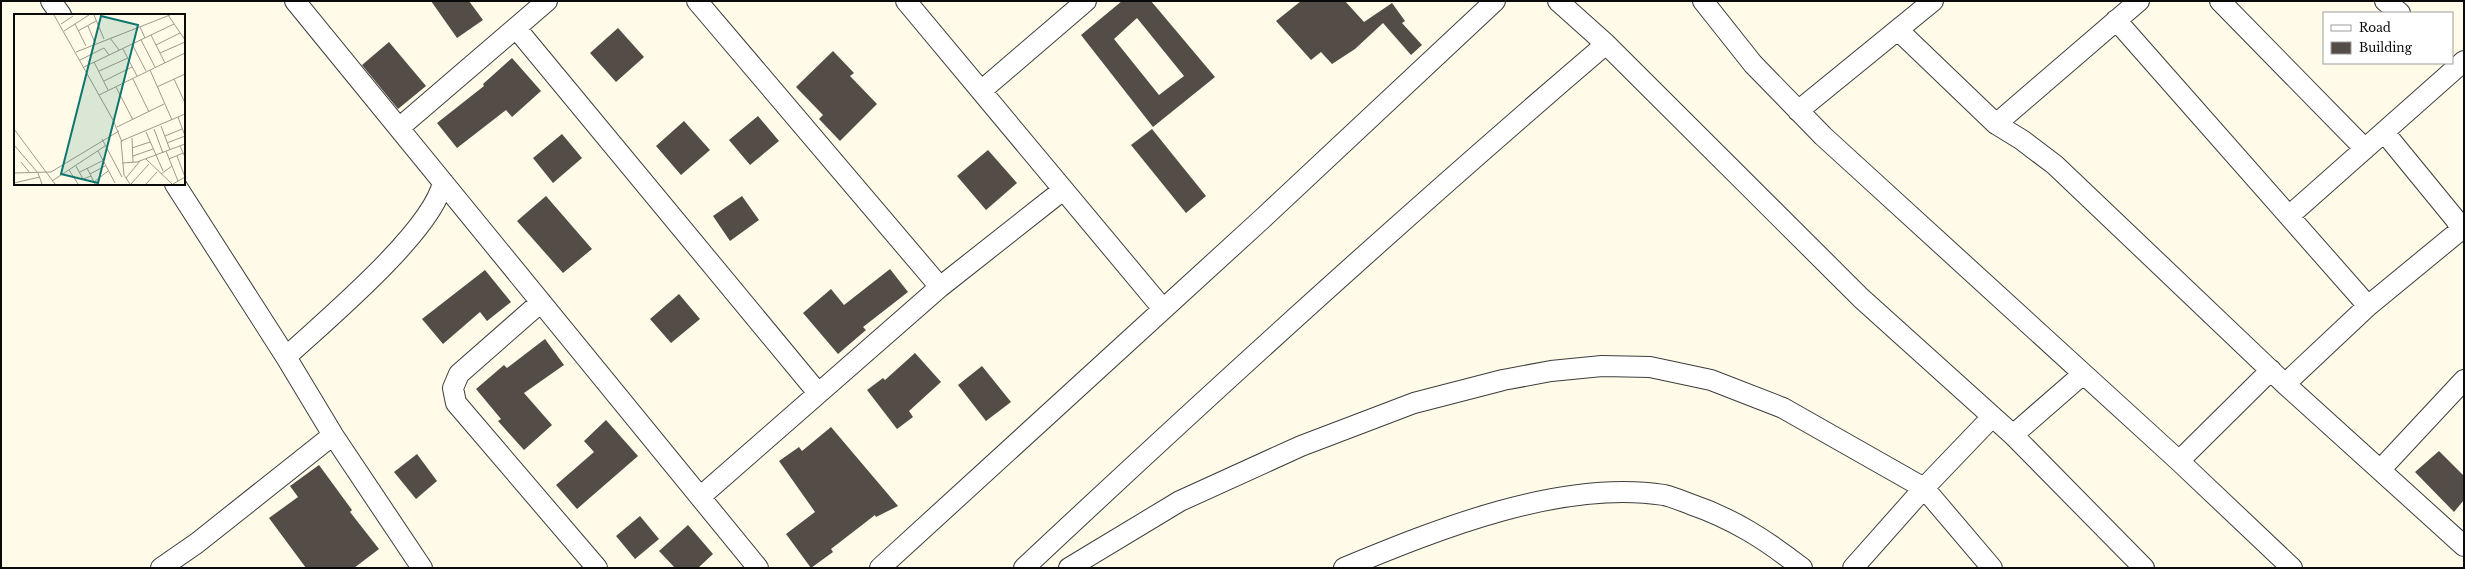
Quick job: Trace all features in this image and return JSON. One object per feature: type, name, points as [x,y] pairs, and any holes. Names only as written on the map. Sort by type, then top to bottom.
[{"type":"street","points":[[52,1],[60,14]]},
{"type":"street","points":[[399,128],[547,1]]},
{"type":"street","points":[[697,1],[940,287]]},
{"type":"street","points":[[906,1],[1163,310]]},
{"type":"street","points":[[981,91],[1086,1]]},
{"type":"street","points":[[880,568],[1163,310],[1495,1]]},
{"type":"street","points":[[1558,1],[1606,44],[1861,298],[2013,435],[2144,568]]},
{"type":"street","points":[[1703,1],[1753,64],[1798,111],[2179,461],[2292,568]]},
{"type":"street","points":[[1798,111],[1933,1]]},
{"type":"street","points":[[1996,124],[2139,1]]},
{"type":"street","points":[[2220,1],[2365,149]]},
{"type":"street","points":[[2385,1],[2399,12]]},
{"type":"street","points":[[300,3],[540,302],[758,568]]},
{"type":"street","points":[[2116,20],[2368,306]]},
{"type":"street","points":[[516,28],[818,393]]},
{"type":"street","points":[[1898,30],[1996,124],[2022,140],[2055,165],[2285,384],[2462,540]]},
{"type":"street","points":[[1024,568],[1219,385],[1473,157],[1606,44]]},
{"type":"street","points":[[2289,216],[2384,132],[2459,59]]},
{"type":"street","points":[[2285,384],[2368,306],[2458,232],[2459,226],[2384,132]]},
{"type":"street","points":[[286,357],[372,276],[405,242],[435,205],[443,182]]},
{"type":"street","points":[[176,185],[286,357],[413,565]]},
{"type":"street","points":[[700,497],[940,287],[1063,190]]},
{"type":"street","points":[[540,302],[459,374],[453,388],[456,403],[597,568]]},
{"type":"street","points":[[1069,568],[1180,501],[1301,446],[1414,403],[1480,386],[1551,371],[1602,366],[1650,367],[1718,383],[1783,408],[1924,488],[1992,568]]},
{"type":"street","points":[[2179,461],[2271,370]]},
{"type":"street","points":[[2013,435],[2083,374]]},
{"type":"street","points":[[2381,469],[2464,380]]},
{"type":"street","points":[[1855,567],[1924,488],[1992,417]]},
{"type":"street","points":[[161,568],[197,543],[333,435]]},
{"type":"street","points":[[1344,568],[1494,512],[1612,491],[1666,495],[1717,513],[1758,535],[1802,568]]},
{"type":"building","points":[[431,1],[469,1],[483,20],[457,38]]},
{"type":"building","points":[[1122,1],[1151,1],[1215,77],[1153,127],[1081,35]],"holes":[[[1137,18],[1184,76],[1159,95],[1114,39]]]},
{"type":"building","points":[[1301,1],[1345,1],[1364,22],[1392,3],[1405,21],[1402,23],[1422,45],[1411,55],[1383,23],[1355,49],[1332,64],[1321,52],[1311,60],[1276,21]]},
{"type":"building","points":[[618,28],[644,57],[616,82],[590,53]]},
{"type":"building","points":[[389,42],[426,86],[398,109],[362,65]]},
{"type":"building","points":[[833,51],[854,73],[850,76],[877,104],[840,141],[819,119],[823,115],[796,87]]},
{"type":"building","points":[[512,58],[541,91],[512,117],[506,110],[457,148],[437,123],[484,86],[483,84]]},
{"type":"building","points":[[758,116],[779,141],[750,165],[729,140]]},
{"type":"building","points":[[684,121],[710,150],[681,175],[656,146]]},
{"type":"building","points":[[1152,129],[1206,196],[1186,213],[1131,145]]},
{"type":"building","points":[[562,134],[582,158],[553,183],[533,158]]},
{"type":"building","points":[[988,150],[1017,183],[986,210],[957,176]]},
{"type":"building","points":[[546,196],[592,249],[563,273],[517,221]]},
{"type":"building","points":[[742,196],[759,220],[730,241],[713,216]]},
{"type":"building","points":[[890,269],[908,292],[863,327],[866,330],[838,354],[803,313],[831,289],[844,305]]},
{"type":"building","points":[[485,270],[511,302],[487,321],[480,312],[443,344],[422,319]]},
{"type":"building","points":[[679,294],[700,319],[671,343],[650,319]]},
{"type":"building","points":[[545,339],[564,365],[524,393],[552,425],[524,450],[498,421],[501,419],[476,389],[504,365],[507,368]]},
{"type":"building","points":[[915,353],[941,382],[909,411],[913,417],[897,429],[867,390],[883,378],[885,380]]},
{"type":"building","points":[[982,366],[1011,402],[986,421],[958,385]]},
{"type":"building","points":[[606,420],[638,456],[577,509],[556,485],[594,452],[584,441]]},
{"type":"building","points":[[831,427],[898,506],[876,517],[875,515],[831,549],[833,552],[811,568],[786,534],[815,512],[779,461],[799,447],[802,451]]},
{"type":"building","points":[[2439,451],[2464,476],[2464,500],[2454,512],[2415,472]]},
{"type":"building","points":[[417,454],[437,481],[416,499],[394,472]]},
{"type":"building","points":[[319,465],[352,510],[350,512],[379,549],[354,568],[306,568],[269,518],[298,497],[290,486]]},
{"type":"building","points":[[640,516],[659,539],[635,559],[616,536]]},
{"type":"building","points":[[688,525],[713,554],[698,568],[675,568],[659,551]]}]
